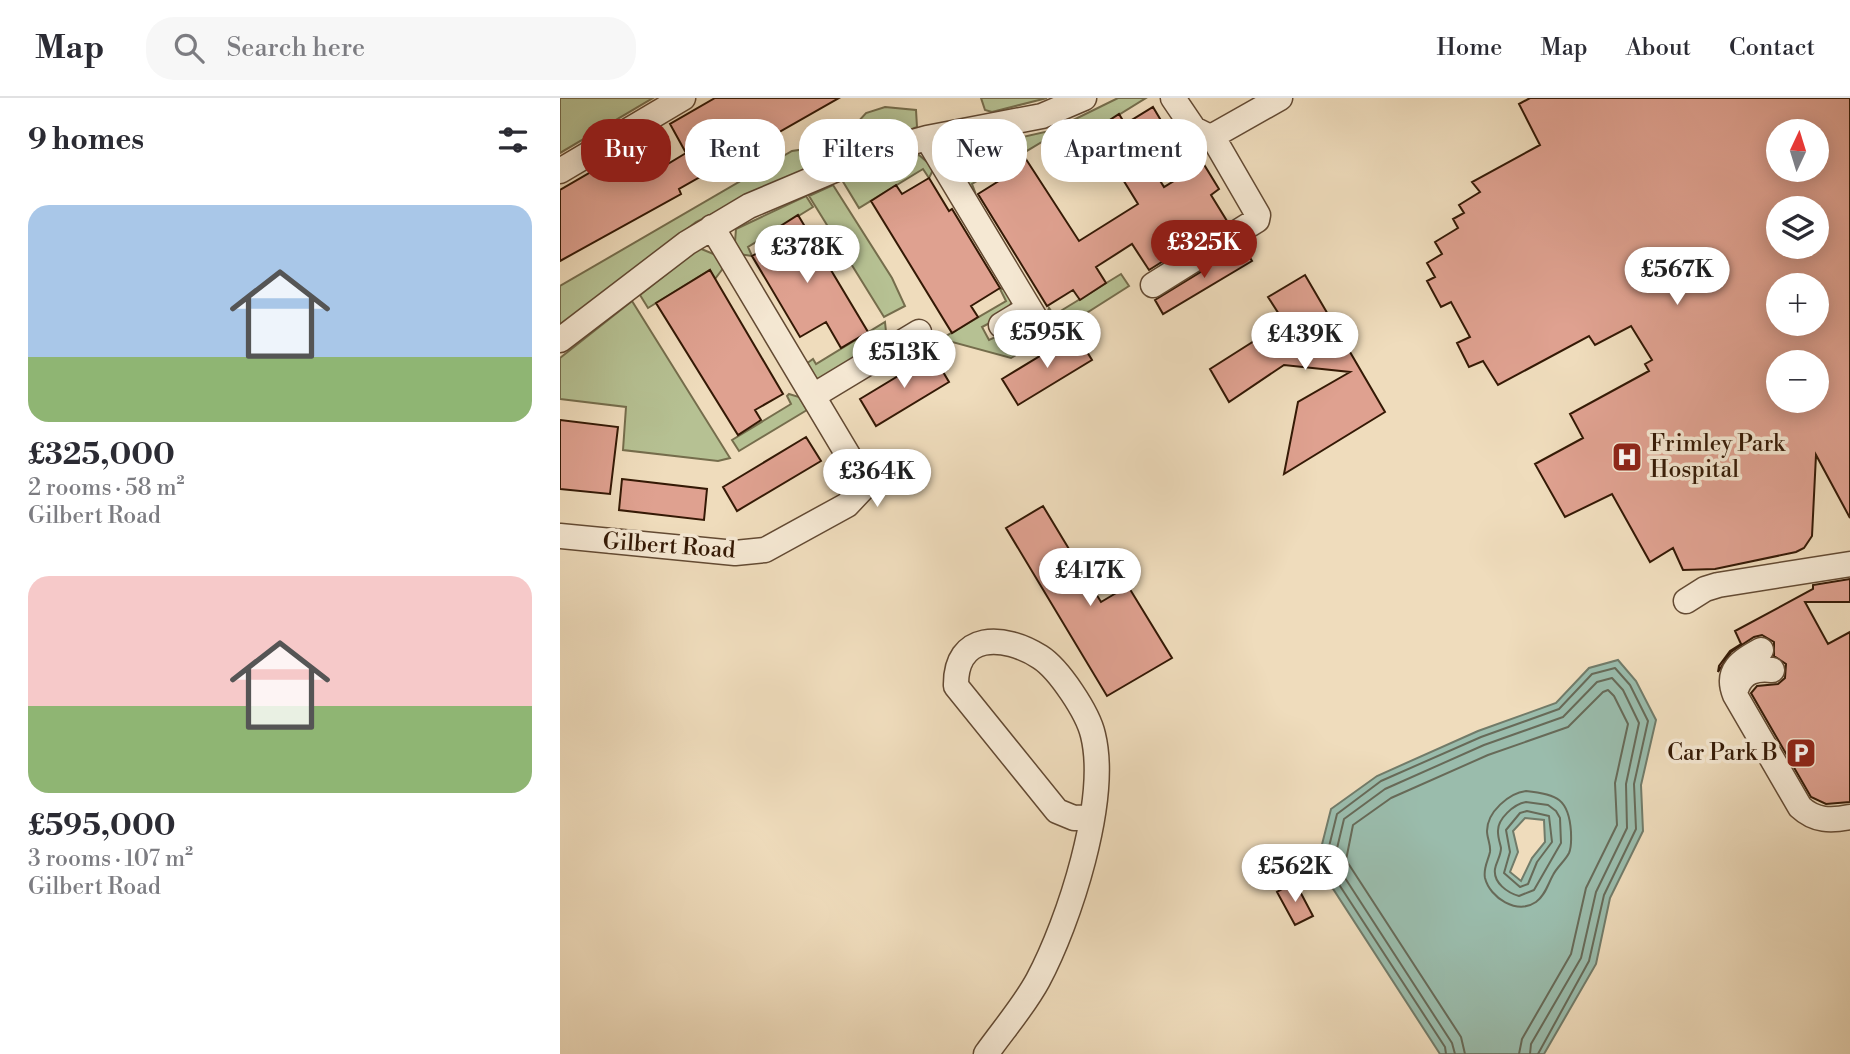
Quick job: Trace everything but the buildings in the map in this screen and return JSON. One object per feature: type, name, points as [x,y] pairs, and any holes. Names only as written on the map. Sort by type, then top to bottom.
[{"type":"street","points":[[560,171],[683,98]]},
{"type":"street","points":[[560,340],[645,274],[712,227],[749,206],[877,152],[927,138],[1042,117],[1084,98]]},
{"type":"street","points":[[1153,285],[1256,223],[1258,215],[1212,137],[1194,129],[1173,98]]},
{"type":"street","points":[[1212,137],[1280,98]]},
{"type":"street","points":[[927,138],[1046,336]]},
{"type":"street","name":"Gilbert Road","points":[[560,536],[735,553],[765,550],[825,518],[858,497],[863,488],[862,479],[712,227]]},
{"type":"street","points":[[1001,325],[1029,308]]},
{"type":"street","points":[[813,396],[903,333]]},
{"type":"street","points":[[1686,601],[1705,589],[1718,585],[1850,564]]},
{"type":"street","points":[[986,1054],[1038,981],[1064,922],[1092,817],[1096,770],[1093,732],[1087,717],[1066,685],[1041,657],[992,640],[967,650],[959,661],[956,686],[1057,811],[1074,818],[1092,817]]},
{"type":"street","points":[[1766,660],[1759,669],[1749,672],[1739,682],[1735,695],[1800,807],[1820,818],[1850,817]]},
{"type":"shaded area","points":[[560,98],[653,98],[617,119],[581,119],[581,141],[560,153]]},
{"type":"shaded area","points":[[981,98],[1047,98],[992,112],[985,110]]},
{"type":"shaded area","points":[[1118,98],[1146,98],[1112,119],[1075,119]]},
{"type":"shaded area","points":[[885,107],[916,110],[917,119],[861,119],[866,113]]},
{"type":"shaded area","points":[[1041,133],[1041,142],[1027,151],[1027,136]]},
{"type":"shaded area","points":[[799,150],[799,176],[785,182],[785,155]]},
{"type":"shaded area","points":[[918,155],[932,166],[929,178],[923,169],[918,172]]},
{"type":"shaded area","points":[[739,182],[784,182],[696,222],[560,326],[560,286]]},
{"type":"shaded area","points":[[843,182],[902,182],[859,208]]},
{"type":"shaded area","points":[[964,182],[975,182],[972,184],[975,192],[970,191]]},
{"type":"shaded area","points":[[833,185],[892,278],[905,306],[884,317],[809,196]]},
{"type":"shaded area","points":[[806,196],[813,207],[748,247],[752,256],[739,254],[735,242],[736,229]]},
{"type":"shaded area","points":[[699,248],[716,255],[724,267],[715,279],[710,270],[648,308],[640,295]]},
{"type":"shaded area","points":[[1121,274],[1129,286],[1055,333],[1046,317],[1049,308],[1054,315]]},
{"type":"shaded area","points":[[1000,289],[1004,289],[1012,302],[1001,317],[982,327],[989,340],[1023,325],[1039,341],[1011,358],[941,339],[1006,301]]},
{"type":"shaded area","points":[[632,301],[730,458],[718,461],[623,450],[626,407],[560,399],[560,358]]},
{"type":"shaded area","points":[[885,322],[883,341],[821,380],[814,379],[806,364],[813,359],[816,364]]},
{"type":"shaded area","points":[[789,394],[799,397],[807,410],[739,451],[732,440],[791,404],[787,396]]},
{"type":"water","points":[[1618,660],[1636,681],[1656,720],[1641,785],[1643,831],[1610,898],[1596,964],[1544,1054],[1440,1054],[1317,864],[1331,809],[1377,776],[1478,731],[1556,703],[1589,668]],"holes":[[[1525,818],[1544,820],[1545,842],[1532,858],[1521,881],[1510,872],[1518,852],[1513,831]]]},
{"type":"place","name":"Frimley Park Hospital","points":[[1627,457]]},
{"type":"place","name":"Car Park B","points":[[1801,753]]}]
